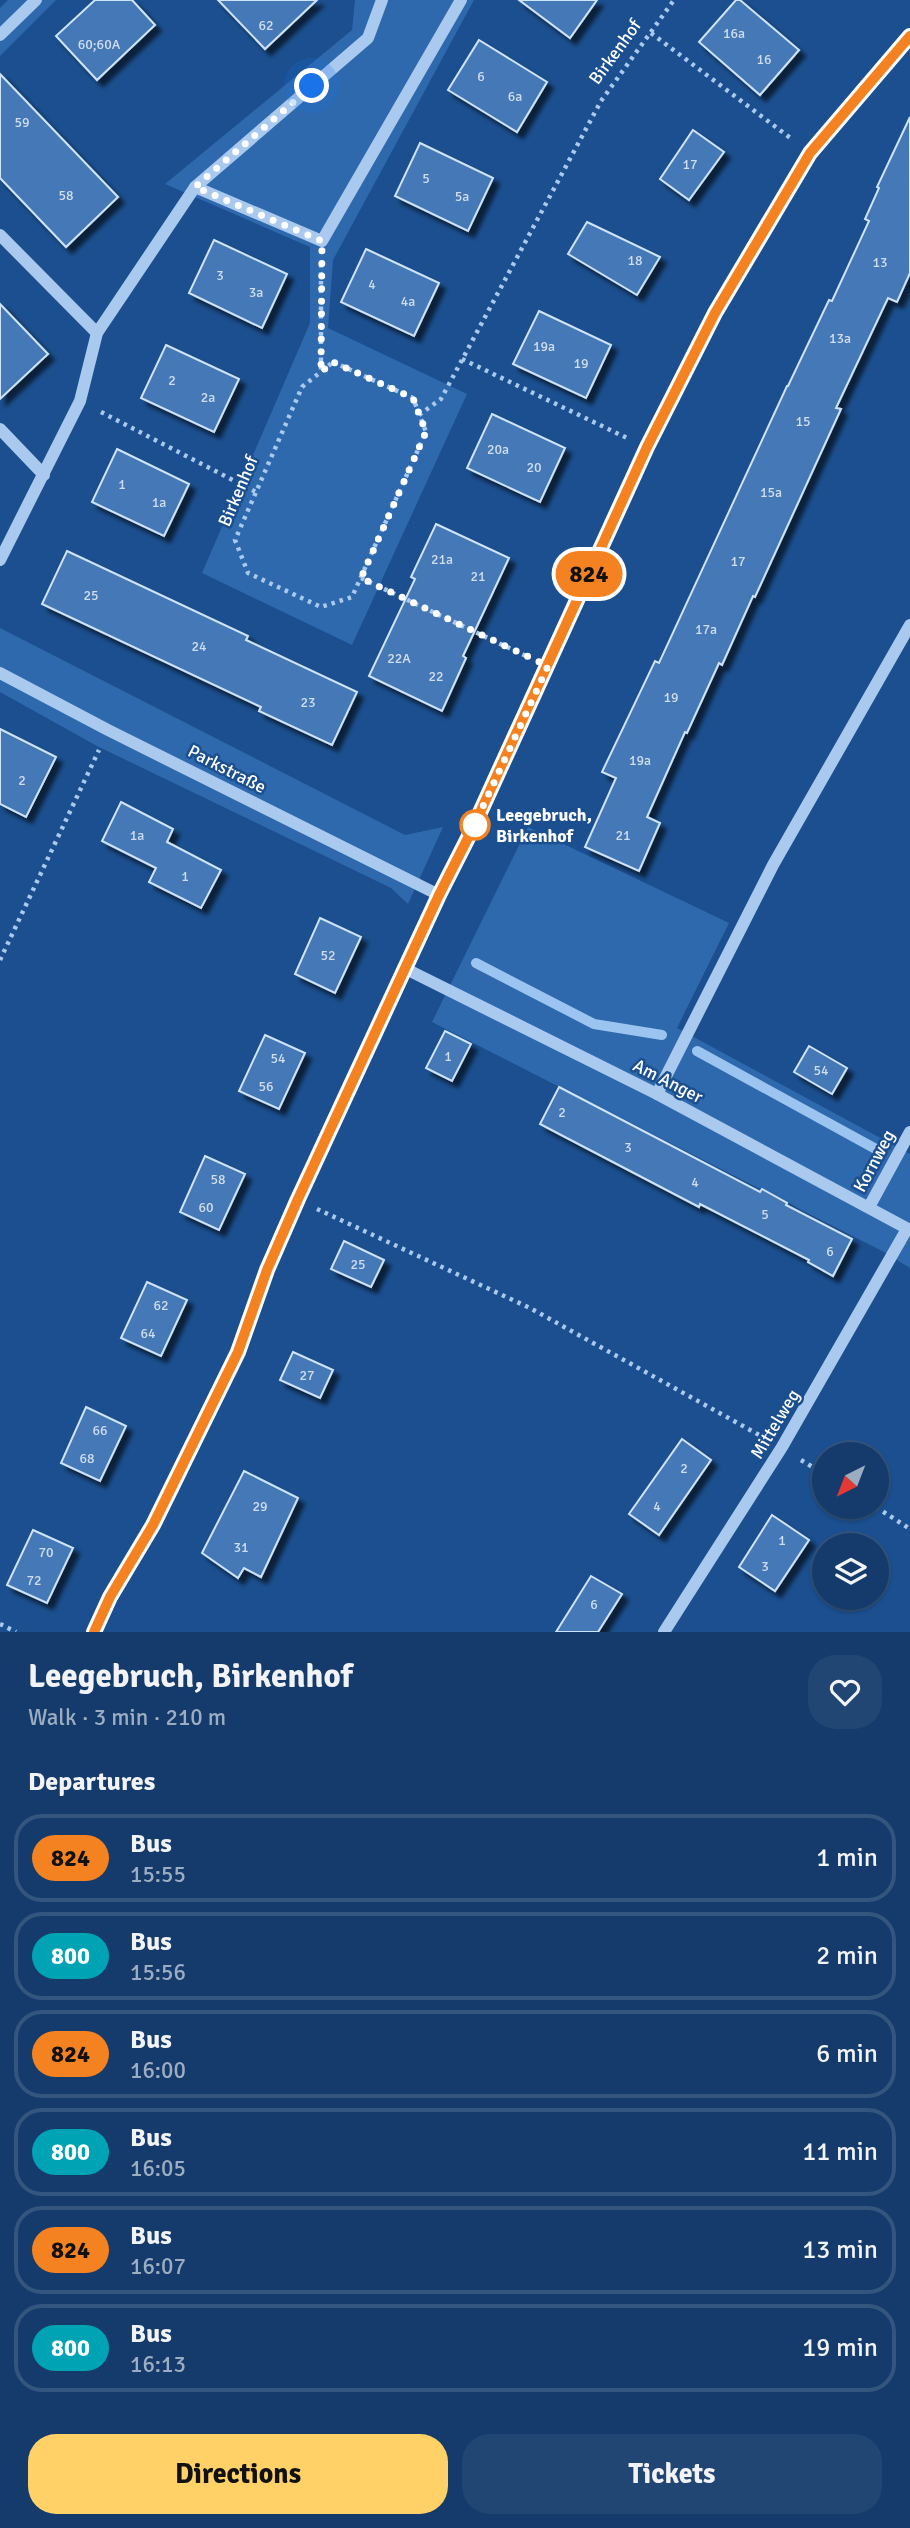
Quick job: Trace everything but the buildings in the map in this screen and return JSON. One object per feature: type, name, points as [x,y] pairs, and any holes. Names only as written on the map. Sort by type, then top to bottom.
[{"type":"street","points":[[0,35],[36,0]]},
{"type":"street","points":[[0,560],[80,401],[97,333],[195,187],[368,38],[382,0]]},
{"type":"street","points":[[195,187],[322,241],[461,0]]},
{"type":"street","points":[[94,1632],[110,1597],[153,1525],[238,1352],[267,1270],[298,1199],[439,895],[472,830],[647,447],[715,313],[810,153],[910,36]]},
{"type":"street","points":[[0,235],[97,333]]},
{"type":"street","points":[[0,429],[44,475]]},
{"type":"street","points":[[657,1094],[773,865],[910,625]]},
{"type":"street","name":"Parkstraße","points":[[0,673],[108,730],[439,895]]},
{"type":"street","name":"Am Anger","points":[[406,969],[657,1094],[909,1229]]},
{"type":"street","name":"Kornweg","points":[[869,1207],[910,1132]]},
{"type":"street","name":"Mittelweg","points":[[664,1632],[782,1447],[909,1229]]},
{"type":"path","name":"Birkenhof","points":[[321,372],[302,387],[235,540],[248,573],[321,607],[352,597],[426,432],[419,415],[440,399],[601,101],[674,0]]},
{"type":"path","points":[[650,33],[810,153]]},
{"type":"path","points":[[321,372],[322,241]]},
{"type":"path","points":[[462,359],[647,447]]},
{"type":"path","points":[[321,372],[333,362],[413,398],[419,415]]},
{"type":"path","points":[[80,401],[256,492]]},
{"type":"path","points":[[361,578],[548,666]]},
{"type":"path","points":[[0,960],[108,730]]},
{"type":"path","points":[[298,1199],[530,1308],[782,1447],[812,1466]]},
{"type":"path","points":[[889,1515],[910,1529]]},
{"type":"path","points":[[0,1625],[16,1632]]},
{"type":"shaded area","points":[[8,0],[56,0],[0,56],[0,8]]},
{"type":"shaded area","points":[[355,0],[474,0],[333,260],[328,328],[467,394],[352,645],[202,573],[310,323],[310,247],[165,184],[352,30]]},
{"type":"shaded area","points":[[0,628],[405,835],[443,827],[408,904],[391,888],[97,746],[0,692]]},
{"type":"shaded area","points":[[528,827],[729,923],[677,1028],[910,1154],[910,1268],[884,1252],[432,1022]]},
{"type":"waterway","points":[[476,963],[594,1024],[662,1035]]},
{"type":"waterway","points":[[697,1051],[874,1148]]},
{"type":"bus line","name":"824","points":[[94,1632],[110,1597],[153,1525],[238,1352],[267,1270],[298,1199],[439,895],[472,830],[647,447],[715,313],[810,153],[910,36]]},
{"type":"place","name":"Leegebruch, Birkenhof","points":[[475,825]]},
{"type":"route","points":[[312,86],[195,187],[322,241],[321,372],[333,362],[413,398],[426,432],[361,578],[548,666],[472,830],[475,825]]}]
